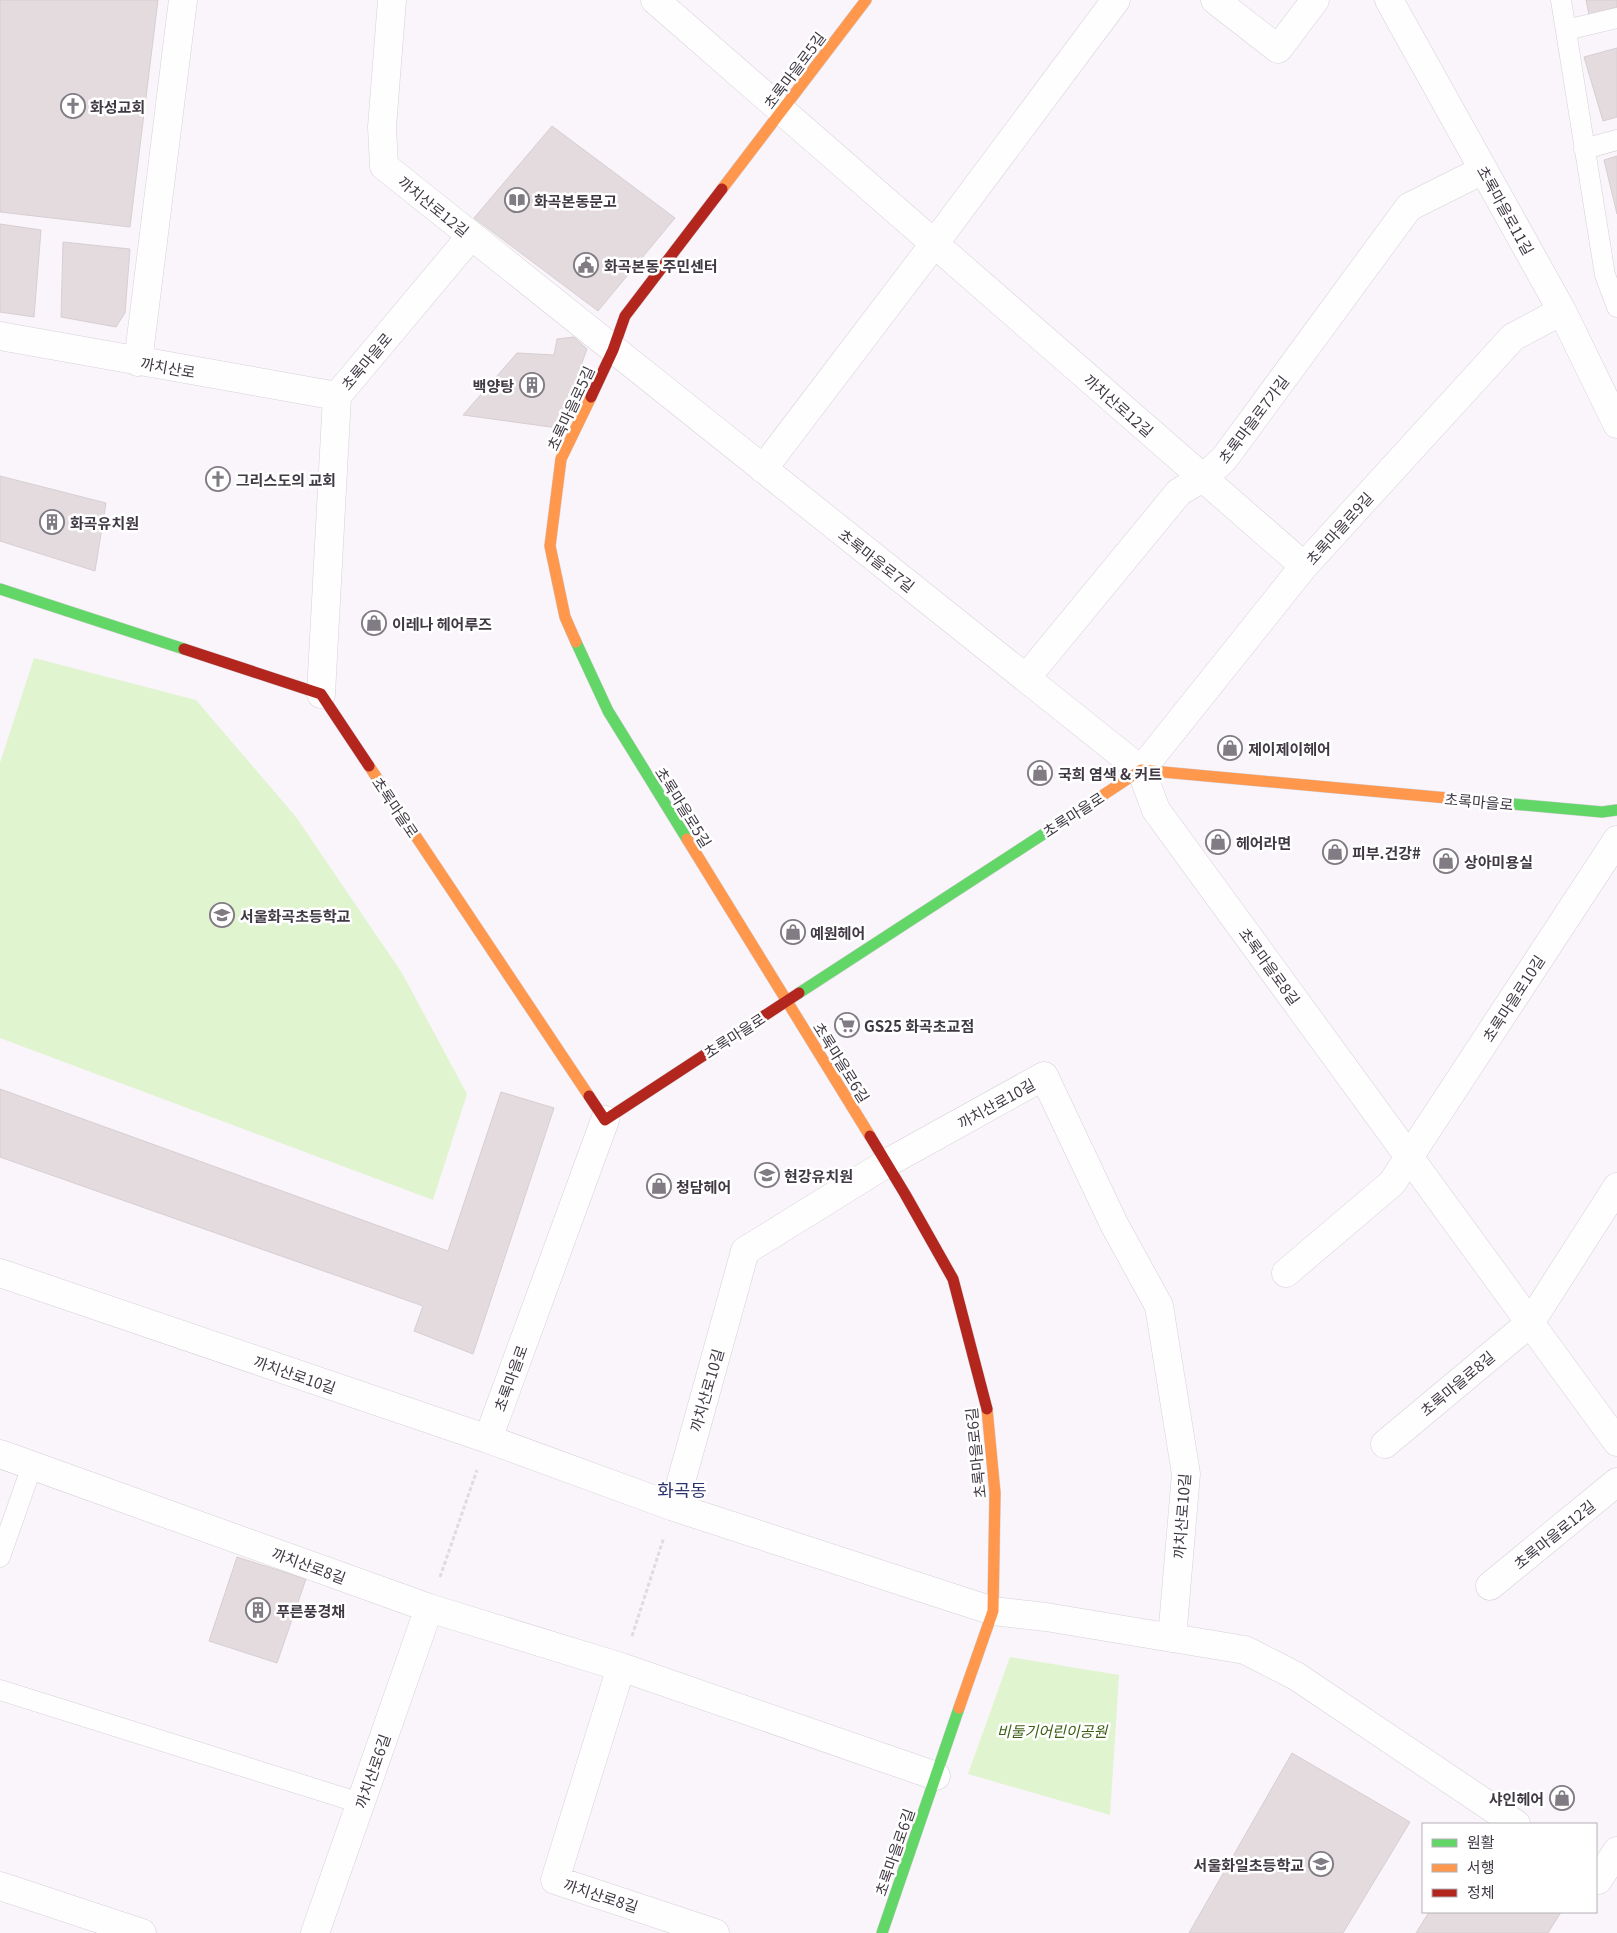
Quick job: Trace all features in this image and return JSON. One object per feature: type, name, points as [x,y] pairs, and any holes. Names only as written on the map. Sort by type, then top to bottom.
[{"type":"street","points":[[138,362],[183,0]]},
{"type":"street","name":"까치산로12길","points":[[392,0],[382,127],[384,166],[613,350]]},
{"type":"street","name":"까치산로12길","points":[[655,0],[1304,566]]},
{"type":"street","name":"초록마을로5길","points":[[786,1001],[608,711],[565,617],[550,546],[561,459],[613,350],[625,316],[866,0]]},
{"type":"street","points":[[763,469],[1116,0]]},
{"type":"street","points":[[1215,0],[1278,49],[1316,0]]},
{"type":"street","name":"초록마을로11길","points":[[1389,0],[1562,311],[1617,424]]},
{"type":"street","name":"초록마을로7가길","points":[[1026,678],[1179,492],[1203,478],[1224,459],[1409,207],[1483,170]]},
{"type":"street","name":"초록마을로","points":[[471,236],[337,396],[321,694],[605,1120]]},
{"type":"street","name":"초록마을로9길","points":[[1141,770],[1304,566],[1512,337],[1562,311]]},
{"type":"street","name":"까치산로","points":[[0,336],[337,396]]},
{"type":"street","name":"초록마을로7길","points":[[613,350],[1141,770]]},
{"type":"street","points":[[0,589],[321,694]]},
{"type":"street","name":"초록마을로","points":[[488,1439],[605,1120],[1141,770],[1602,812],[1617,810]]},
{"type":"street","name":"초록마을로8길","points":[[1141,770],[1156,810],[1617,1442]]},
{"type":"street","name":"초록마을로10길","points":[[1409,1156],[1617,840]]},
{"type":"street","name":"초록마을로6길","points":[[786,1001],[887,1163],[953,1279],[987,1406],[995,1493],[993,1611],[882,1933]]},
{"type":"street","name":"까치산로10길","points":[[674,1507],[745,1251],[887,1163],[1044,1076],[1114,1224],[1159,1306],[1186,1474],[1172,1638]]},
{"type":"street","points":[[1286,1273],[1392,1183],[1409,1156]]},
{"type":"street","points":[[1530,1322],[1617,1187]]},
{"type":"street","name":"까치산로10길","points":[[0,1273],[488,1439],[674,1507],[993,1611],[1046,1617],[1245,1650],[1296,1676],[1515,1823]]},
{"type":"street","name":"초록마을로8길","points":[[1384,1444],[1530,1322]]},
{"type":"street","name":"까치산로8길","points":[[0,1454],[429,1608],[621,1667],[936,1776]]},
{"type":"street","name":"초록마을로12길","points":[[1490,1586],[1617,1482]]},
{"type":"street","name":"까치산로6길","points":[[315,1933],[429,1608]]},
{"type":"street","name":"까치산로8길","points":[[621,1667],[555,1880],[715,1933]]},
{"type":"street","points":[[1604,1883],[1617,1851]]},
{"type":"street","points":[[0,1886],[142,1933]]},
{"type":"lane","points":[[1561,0],[1605,275],[1617,308]]},
{"type":"lane","points":[[1566,30],[1617,18]]},
{"type":"lane","points":[[1584,149],[1617,140]]},
{"type":"lane","points":[[0,1557],[32,1466]]},
{"type":"lane","points":[[0,1690],[360,1803]]},
{"type":"path","points":[[429,1608],[488,1439]]},
{"type":"path","points":[[621,1667],[674,1507]]},
{"type":"green space","points":[[34,658],[196,700],[296,817],[402,973],[467,1094],[433,1200],[0,1038],[0,763]]},
{"type":"green space","name":"비둘기어린이공원","points":[[1010,1657],[1119,1675],[1110,1815],[968,1774]]},
{"type":"building","name":"화성교회","points":[[0,0],[158,0],[130,227],[0,212]]},
{"type":"building","points":[[1586,0],[1617,0],[1617,7],[1589,15]]},
{"type":"building","points":[[1617,48],[1617,117],[1603,121],[1584,57]]},
{"type":"building","name":"화곡본동 주민센터","points":[[552,126],[675,218],[598,311],[474,218]]},
{"type":"building","points":[[1617,156],[1617,214],[1604,160]]},
{"type":"building","points":[[0,224],[41,230],[34,317],[0,312]]},
{"type":"building","points":[[63,242],[130,249],[125,313],[116,327],[61,317]]},
{"type":"building","name":"백양탕","points":[[574,337],[587,349],[558,428],[463,415],[517,353],[554,355],[557,339]]},
{"type":"building","name":"화곡유치원","points":[[0,476],[106,503],[95,571],[0,541]]},
{"type":"building","points":[[0,1089],[448,1251],[501,1092],[554,1108],[473,1354],[414,1331],[423,1306],[0,1157]]},
{"type":"building","name":"푸른풍경채","points":[[237,1557],[306,1579],[277,1663],[209,1641]]},
{"type":"building","points":[[1292,1753],[1410,1822],[1343,1933],[1189,1933]]},
{"type":"building","points":[[1428,1913],[1560,1913],[1548,1933],[1416,1933]]},
{"type":"traffic: fast","points":[[0,589],[184,649]]},
{"type":"traffic: fast","points":[[576,642],[608,711],[687,839]]},
{"type":"traffic: fast","points":[[1480,801],[1602,812],[1617,810]]},
{"type":"traffic: fast","points":[[799,993],[1088,805]]},
{"type":"traffic: fast","points":[[882,1933],[959,1708]]},
{"type":"traffic: slow","points":[[722,189],[866,0]]},
{"type":"traffic: slow","points":[[576,642],[565,617],[550,546],[561,459],[591,397]]},
{"type":"traffic: slow","points":[[369,766],[589,1096]]},
{"type":"traffic: slow","points":[[1088,805],[1141,770],[1480,801]]},
{"type":"traffic: slow","points":[[687,839],[870,1136]]},
{"type":"traffic: slow","points":[[959,1708],[993,1611],[995,1493],[987,1409]]},
{"type":"traffic: jam","points":[[591,397],[613,350],[625,316],[722,189]]},
{"type":"traffic: jam","points":[[184,649],[321,694],[369,766]]},
{"type":"traffic: jam","points":[[589,1096],[605,1120],[799,993]]},
{"type":"traffic: jam","points":[[870,1136],[953,1279],[987,1409]]},
{"type":"place","name":"화성교회","points":[[73,106]]},
{"type":"place","name":"화곡본동문고","points":[[517,200]]},
{"type":"place","name":"화곡본동 주민센터","points":[[586,265]]},
{"type":"place","name":"백양탕","points":[[532,385]]},
{"type":"place","name":"그리스도의 교회","points":[[218,479]]},
{"type":"place","name":"화곡유치원","points":[[52,522]]},
{"type":"place","name":"이레나 헤어루즈","points":[[374,623]]},
{"type":"place","name":"제이제이헤어","points":[[1230,748]]},
{"type":"place","name":"국희 염색 & 커트","points":[[1040,773]]},
{"type":"place","name":"헤어라면","points":[[1218,842]]},
{"type":"place","name":"피부.건강#","points":[[1335,852]]},
{"type":"place","name":"상아미용실","points":[[1446,861]]},
{"type":"place","name":"서울화곡초등학교","points":[[222,915]]},
{"type":"place","name":"예원헤어","points":[[793,932]]},
{"type":"place","name":"GS25 화곡초교점","points":[[847,1025]]},
{"type":"place","name":"현강유치원","points":[[767,1175]]},
{"type":"place","name":"청담헤어","points":[[659,1186]]},
{"type":"place","name":"푸른풍경채","points":[[258,1610]]},
{"type":"place","name":"샤인헤어","points":[[1562,1798]]},
{"type":"place","name":"서울화일초등학교","points":[[1321,1864]]},
{"type":"district","name":"화곡동","points":[[682,1489]]}]
